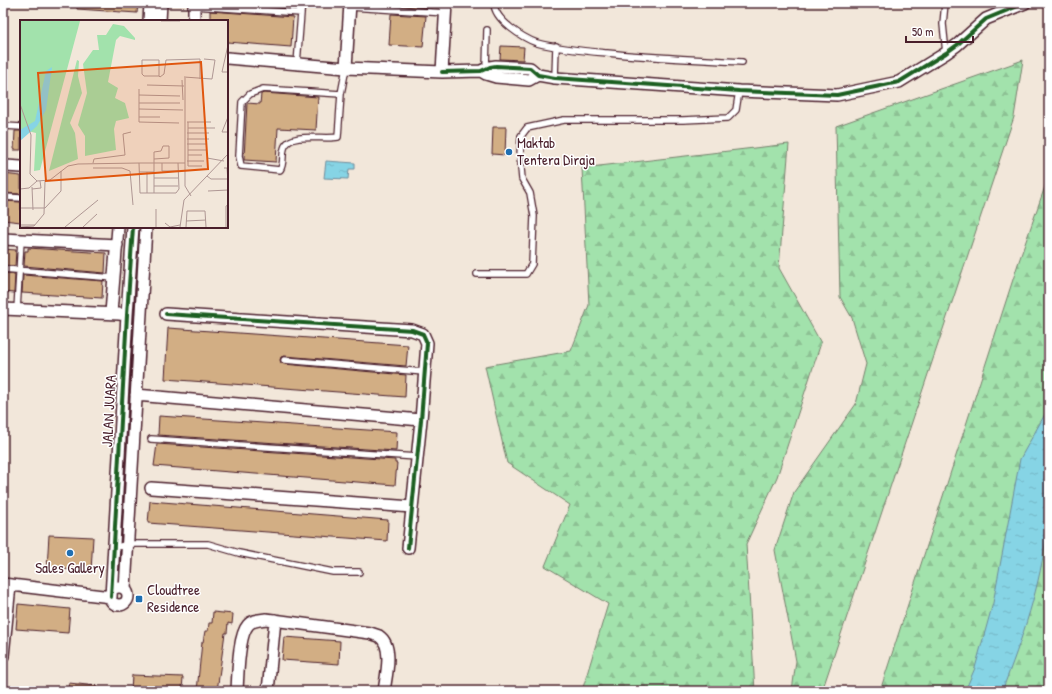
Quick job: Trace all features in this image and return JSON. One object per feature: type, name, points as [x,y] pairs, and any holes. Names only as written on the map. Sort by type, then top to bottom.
[{"type":"street","points":[[149,20],[150,3]]},
{"type":"street","points":[[160,20],[161,3]]},
{"type":"street","points":[[228,58],[346,68],[442,72],[484,71],[496,77],[529,80],[538,75],[555,78],[739,91],[837,95],[899,82],[946,53],[986,19],[1025,3]]},
{"type":"street","points":[[194,5],[194,20]]},
{"type":"street","points":[[346,68],[350,5]]},
{"type":"street","points":[[442,72],[446,8]]},
{"type":"street","points":[[6,166],[20,167]]},
{"type":"street","points":[[112,314],[118,228]]},
{"type":"street","name":"JALAN JUARA","points":[[134,228],[127,315],[111,597],[112,602],[121,605],[126,602],[128,598],[128,594],[125,589],[146,228]]},
{"type":"street","points":[[3,238],[117,245]]},
{"type":"street","points":[[3,309],[127,315]]},
{"type":"street","points":[[166,314],[412,330],[423,334],[427,343],[408,548]]},
{"type":"street","points":[[136,395],[421,420]]},
{"type":"street","points":[[151,488],[412,507]]},
{"type":"street","points":[[3,656],[6,584],[111,597]]},
{"type":"street","points":[[237,691],[242,637],[248,625],[255,620],[275,620],[370,633],[379,636],[385,642],[387,649],[384,691]]},
{"type":"street","points":[[268,691],[275,620]]},
{"type":"lane","points":[[298,64],[302,3]]},
{"type":"lane","points":[[397,3],[397,10]]},
{"type":"lane","points":[[494,3],[498,15],[516,32],[536,42],[627,55],[742,62]]},
{"type":"lane","points":[[945,3],[943,24],[946,53]]},
{"type":"lane","points":[[194,5],[301,13]]},
{"type":"lane","points":[[350,5],[397,10],[446,8]]},
{"type":"lane","points":[[484,71],[487,30]]},
{"type":"lane","points":[[555,78],[556,46]]},
{"type":"lane","points":[[341,94],[263,89],[250,94],[242,102],[239,156],[241,166],[280,170],[282,167],[285,146],[293,138],[338,136],[341,94],[346,68]]},
{"type":"lane","points":[[477,274],[526,274],[532,264],[534,216],[530,193],[522,179],[520,157],[521,136],[526,128],[564,120],[684,120],[728,118],[736,110],[739,91]]},
{"type":"lane","points":[[5,126],[20,127]]},
{"type":"lane","points":[[3,197],[20,198]]},
{"type":"lane","points":[[16,310],[21,240]]},
{"type":"lane","points":[[3,270],[114,278]]},
{"type":"lane","points":[[284,360],[424,372]]},
{"type":"lane","points":[[151,440],[417,457]]},
{"type":"lane","points":[[114,548],[128,544],[208,544],[240,553],[333,572],[359,572]]},
{"type":"green space","points":[[1023,60],[1014,117],[822,691],[792,691],[796,661],[775,550],[794,492],[856,404],[866,364],[852,318],[840,297],[836,126]]},
{"type":"green space","points":[[789,144],[779,268],[821,343],[777,477],[746,544],[755,691],[582,691],[608,604],[545,566],[570,505],[507,463],[485,366],[571,351],[589,305],[582,168]]},
{"type":"green space","points":[[1049,175],[1049,691],[880,691],[1018,264]]},
{"type":"water","points":[[326,161],[355,163],[355,169],[349,169],[348,179],[324,178]]},
{"type":"water","points":[[1049,407],[1049,484],[1047,529],[1040,571],[1030,612],[1002,691],[965,691],[975,668],[993,603],[1020,459]]},
{"type":"building","points":[[77,3],[138,3],[137,13],[77,9]]},
{"type":"building","points":[[213,3],[294,3],[293,8]]},
{"type":"building","points":[[392,3],[427,3],[426,8],[392,5]]},
{"type":"building","points":[[210,11],[293,17],[291,47],[228,42],[228,20],[210,20]]},
{"type":"building","points":[[391,14],[426,16],[423,47],[389,45]]},
{"type":"building","points":[[501,46],[524,47],[523,60],[500,59]]},
{"type":"building","points":[[261,94],[318,97],[316,130],[278,128],[276,162],[244,160],[247,103],[260,104]]},
{"type":"building","points":[[493,127],[506,127],[505,155],[492,154]]},
{"type":"building","points":[[15,131],[20,131],[20,150],[14,150]]},
{"type":"building","points":[[3,174],[20,176],[20,194],[3,193]]},
{"type":"building","points":[[3,201],[20,202],[20,222],[3,220]]},
{"type":"building","points":[[28,248],[106,253],[105,273],[24,266],[25,251],[28,251]]},
{"type":"building","points":[[3,249],[16,250],[15,266],[3,265]]},
{"type":"building","points":[[3,273],[15,274],[14,293],[3,292]]},
{"type":"building","points":[[23,275],[103,281],[102,298],[22,293]]},
{"type":"building","points":[[168,328],[408,345],[406,366],[284,356],[281,357],[280,360],[281,363],[284,364],[406,375],[405,397],[165,379]]},
{"type":"building","points":[[159,416],[397,432],[396,451],[158,435]]},
{"type":"building","points":[[157,444],[395,460],[395,463],[397,463],[395,485],[154,466]]},
{"type":"building","points":[[150,501],[388,520],[387,541],[148,523]]},
{"type":"building","name":"Sales Gallery","points":[[49,535],[93,537],[91,571],[47,568]]},
{"type":"building","points":[[18,604],[70,609],[68,633],[16,629]]},
{"type":"building","points":[[213,612],[233,614],[232,624],[228,623],[227,633],[225,633],[217,691],[197,691],[202,642],[205,631],[208,631],[209,623],[212,623]]},
{"type":"building","points":[[284,637],[340,641],[339,664],[282,660]]},
{"type":"building","points":[[132,675],[183,677],[182,691],[131,691]]},
{"type":"building","points":[[69,683],[96,686],[96,691],[68,691]]},
{"type":"cycle path","points":[[442,72],[481,71],[496,66],[530,68],[538,75],[555,78],[739,91],[837,95],[899,82],[946,53],[986,19],[1025,3]]},
{"type":"cycle path","points":[[111,597],[133,228]]},
{"type":"cycle path","points":[[166,314],[412,330],[423,334],[427,343],[408,548]]},
{"type":"place","name":"Maktab Tentera Diraja","points":[[509,152]]},
{"type":"place","name":"Sales Gallery","points":[[70,553]]},
{"type":"place","name":"Cloudtree Residence","points":[[139,599]]}]
